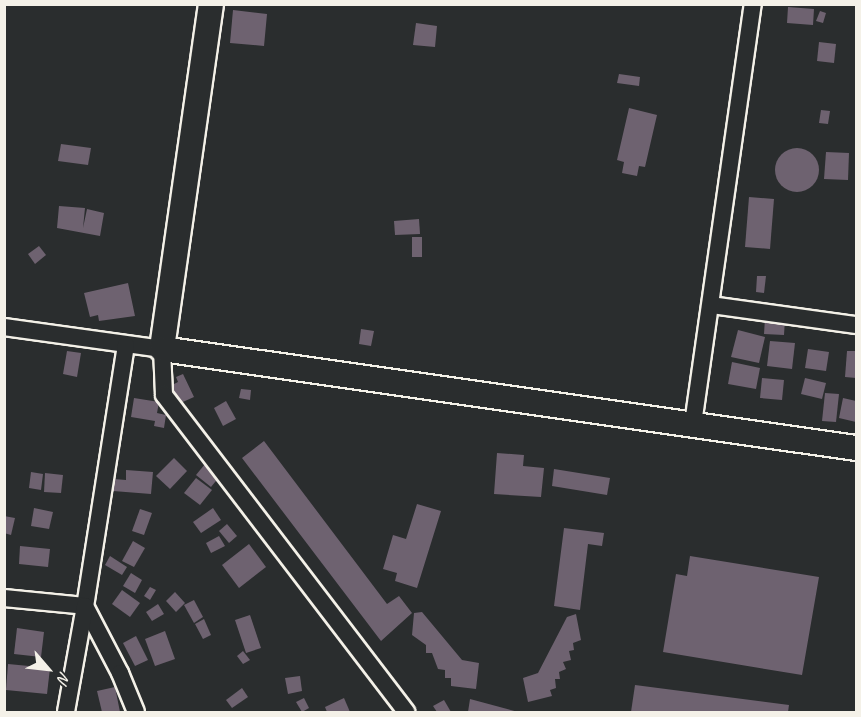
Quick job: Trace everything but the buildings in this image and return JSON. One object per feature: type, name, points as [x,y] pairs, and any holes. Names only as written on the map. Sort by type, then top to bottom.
[{"type":"street","points":[[211,4],[162,349],[164,395],[406,712]]},
{"type":"street","points":[[693,424],[753,4]]},
{"type":"street","points":[[711,305],[856,325]]},
{"type":"street","points":[[4,327],[856,448]]},
{"type":"street","points":[[66,712],[86,606],[126,345]]},
{"type":"street","points":[[4,598],[86,606]]},
{"type":"street","points":[[86,606],[120,673],[136,712]]}]
